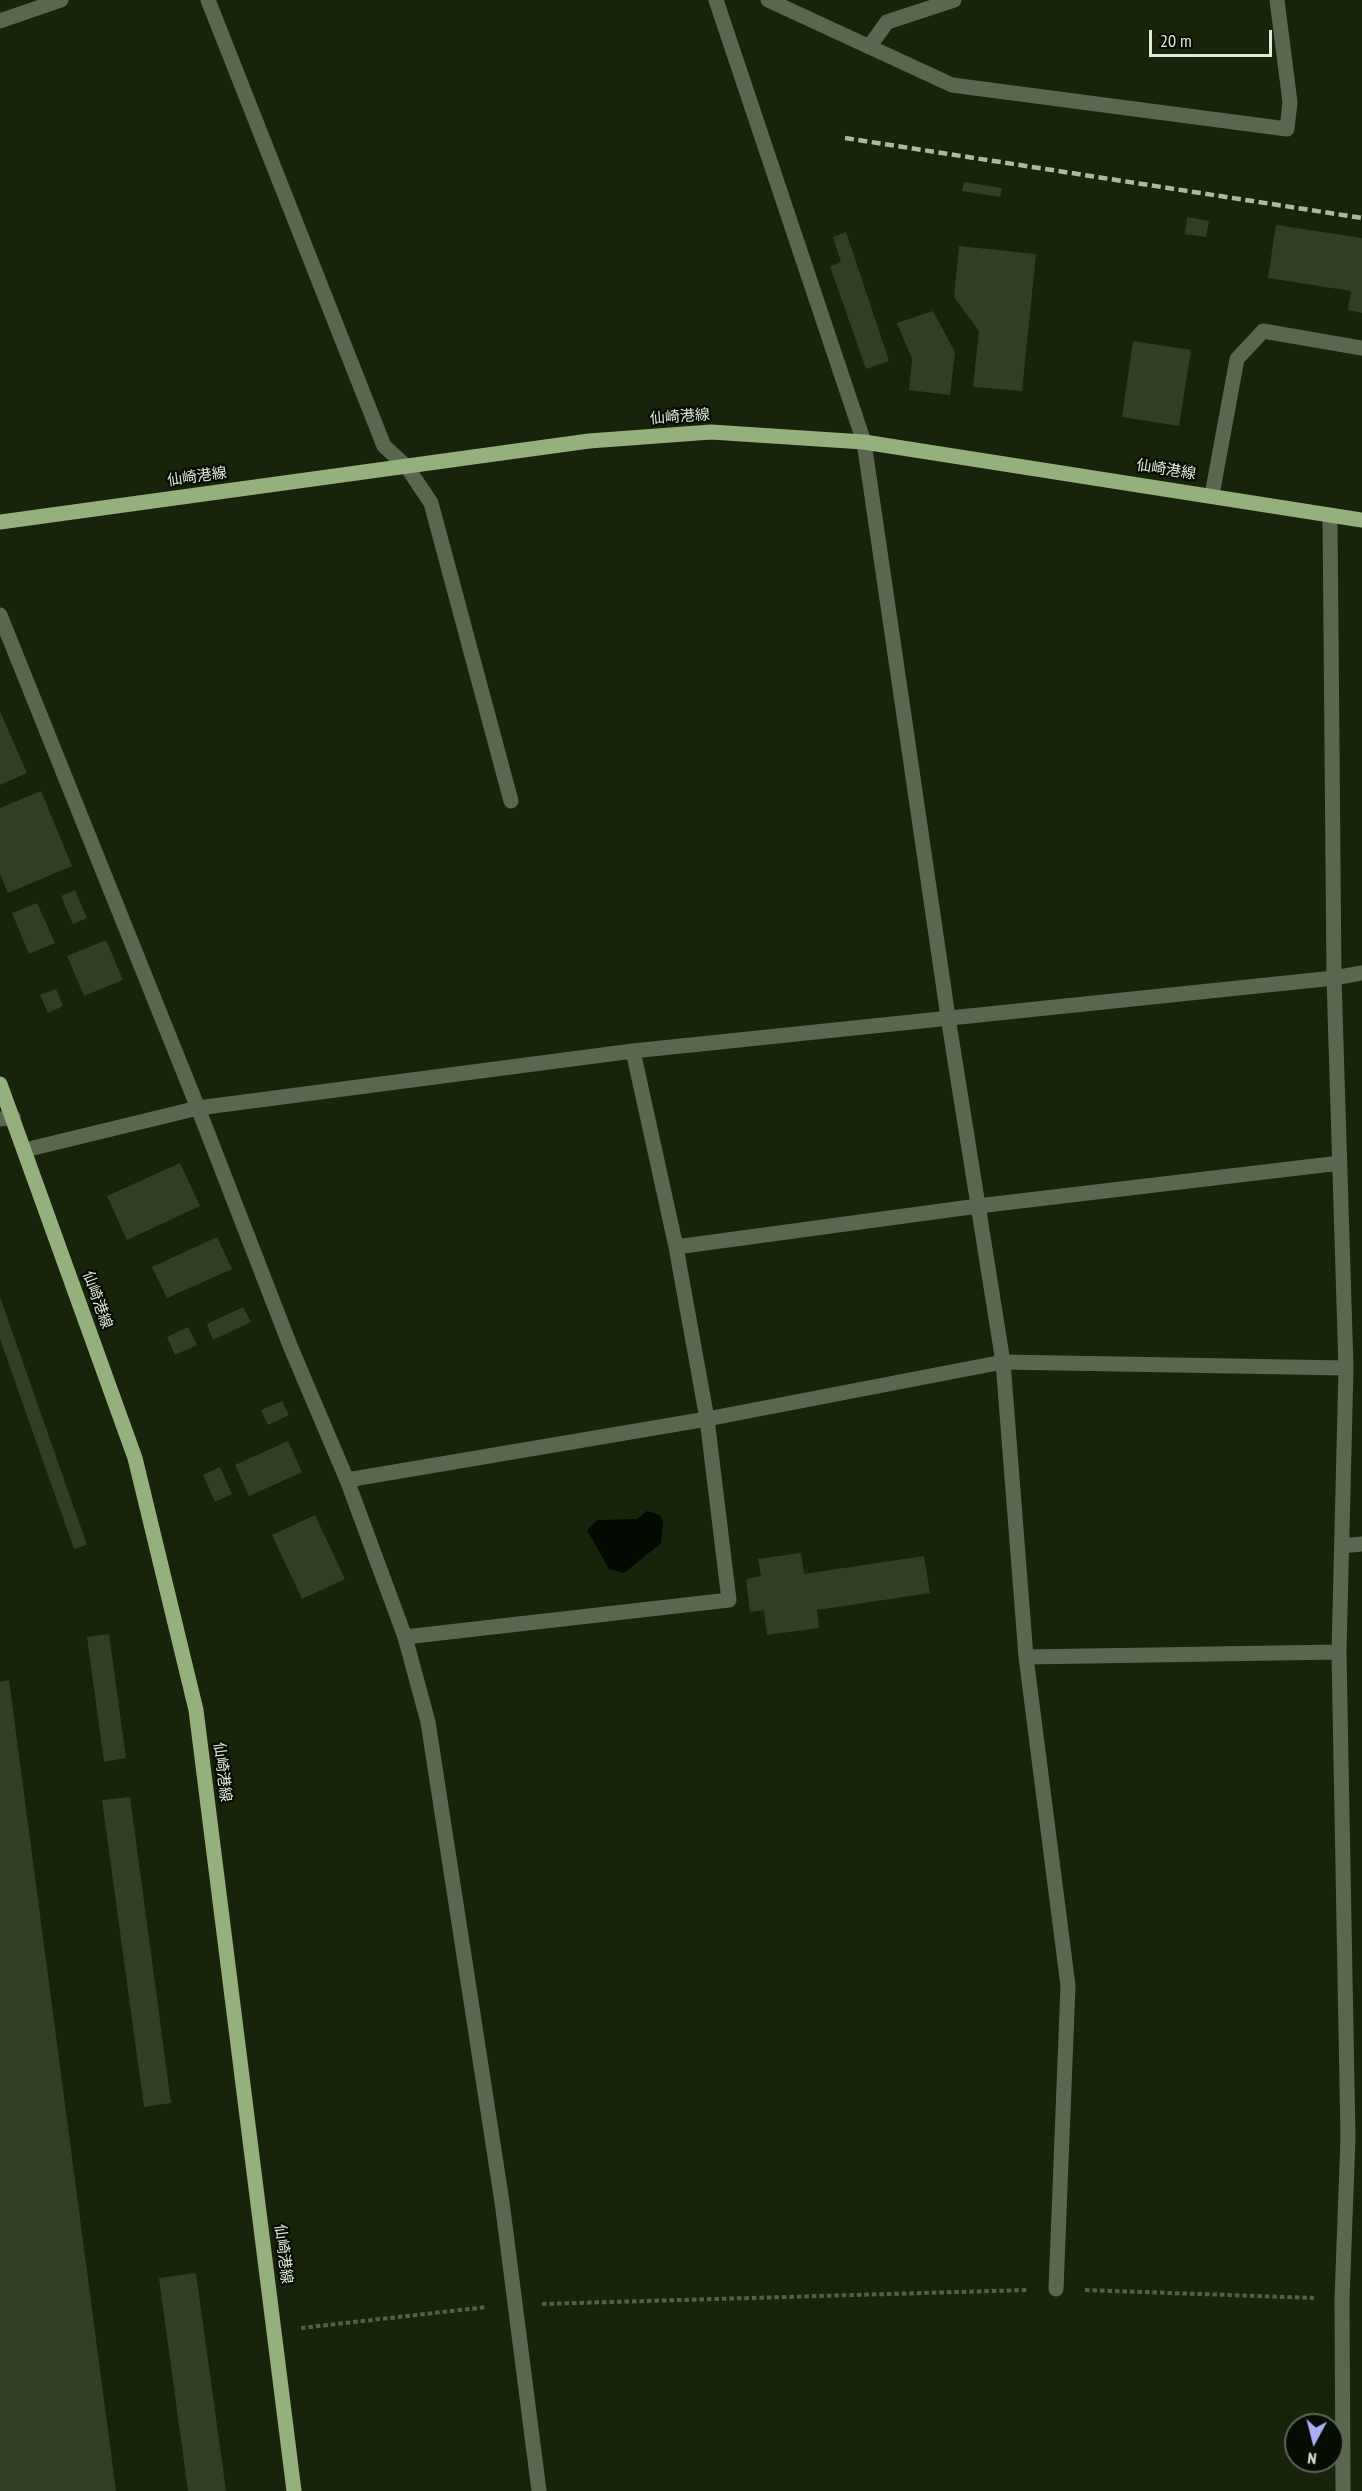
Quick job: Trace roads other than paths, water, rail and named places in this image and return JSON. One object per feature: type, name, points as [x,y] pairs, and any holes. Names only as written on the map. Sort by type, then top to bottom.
[{"type":"main road","name":"仙崎港線","points":[[0,522],[589,441],[711,432],[864,442],[1362,520]]},
{"type":"main road","name":"仙崎港線","points":[[0,1084],[6,1118],[24,1150],[135,1458],[196,1710],[294,2491]]},
{"type":"street","points":[[0,21],[61,0]]},
{"type":"street","points":[[208,0],[384,446],[407,467],[431,503],[512,801]]},
{"type":"street","points":[[716,0],[864,442],[948,1017],[1003,1362],[1026,1657],[1068,1986],[1056,2289]]},
{"type":"street","points":[[768,0],[952,85],[1287,129],[1290,102],[1277,0]]},
{"type":"street","points":[[869,47],[887,22],[954,0]]},
{"type":"street","points":[[1212,495],[1237,359],[1263,331],[1362,348]]},
{"type":"street","points":[[1330,515],[1334,978],[1346,1368],[1339,1652],[1355,2138],[1342,2299],[1343,2491]]},
{"type":"street","points":[[0,615],[198,1108],[291,1348],[347,1480],[405,1637],[428,1722],[502,2202],[539,2491]]},
{"type":"street","points":[[24,1150],[198,1108],[633,1051],[1334,978],[1362,973]]},
{"type":"street","points":[[405,1637],[729,1600],[707,1419],[676,1247],[633,1051]]},
{"type":"street","points":[[676,1247],[978,1206],[1340,1163]]},
{"type":"street","points":[[347,1480],[707,1419],[1003,1362],[1346,1368]]},
{"type":"street","points":[[1342,1546],[1362,1544]]},
{"type":"street","points":[[1026,1657],[1339,1652]]},
{"type":"railway","points":[[845,138],[1362,218]]}]
